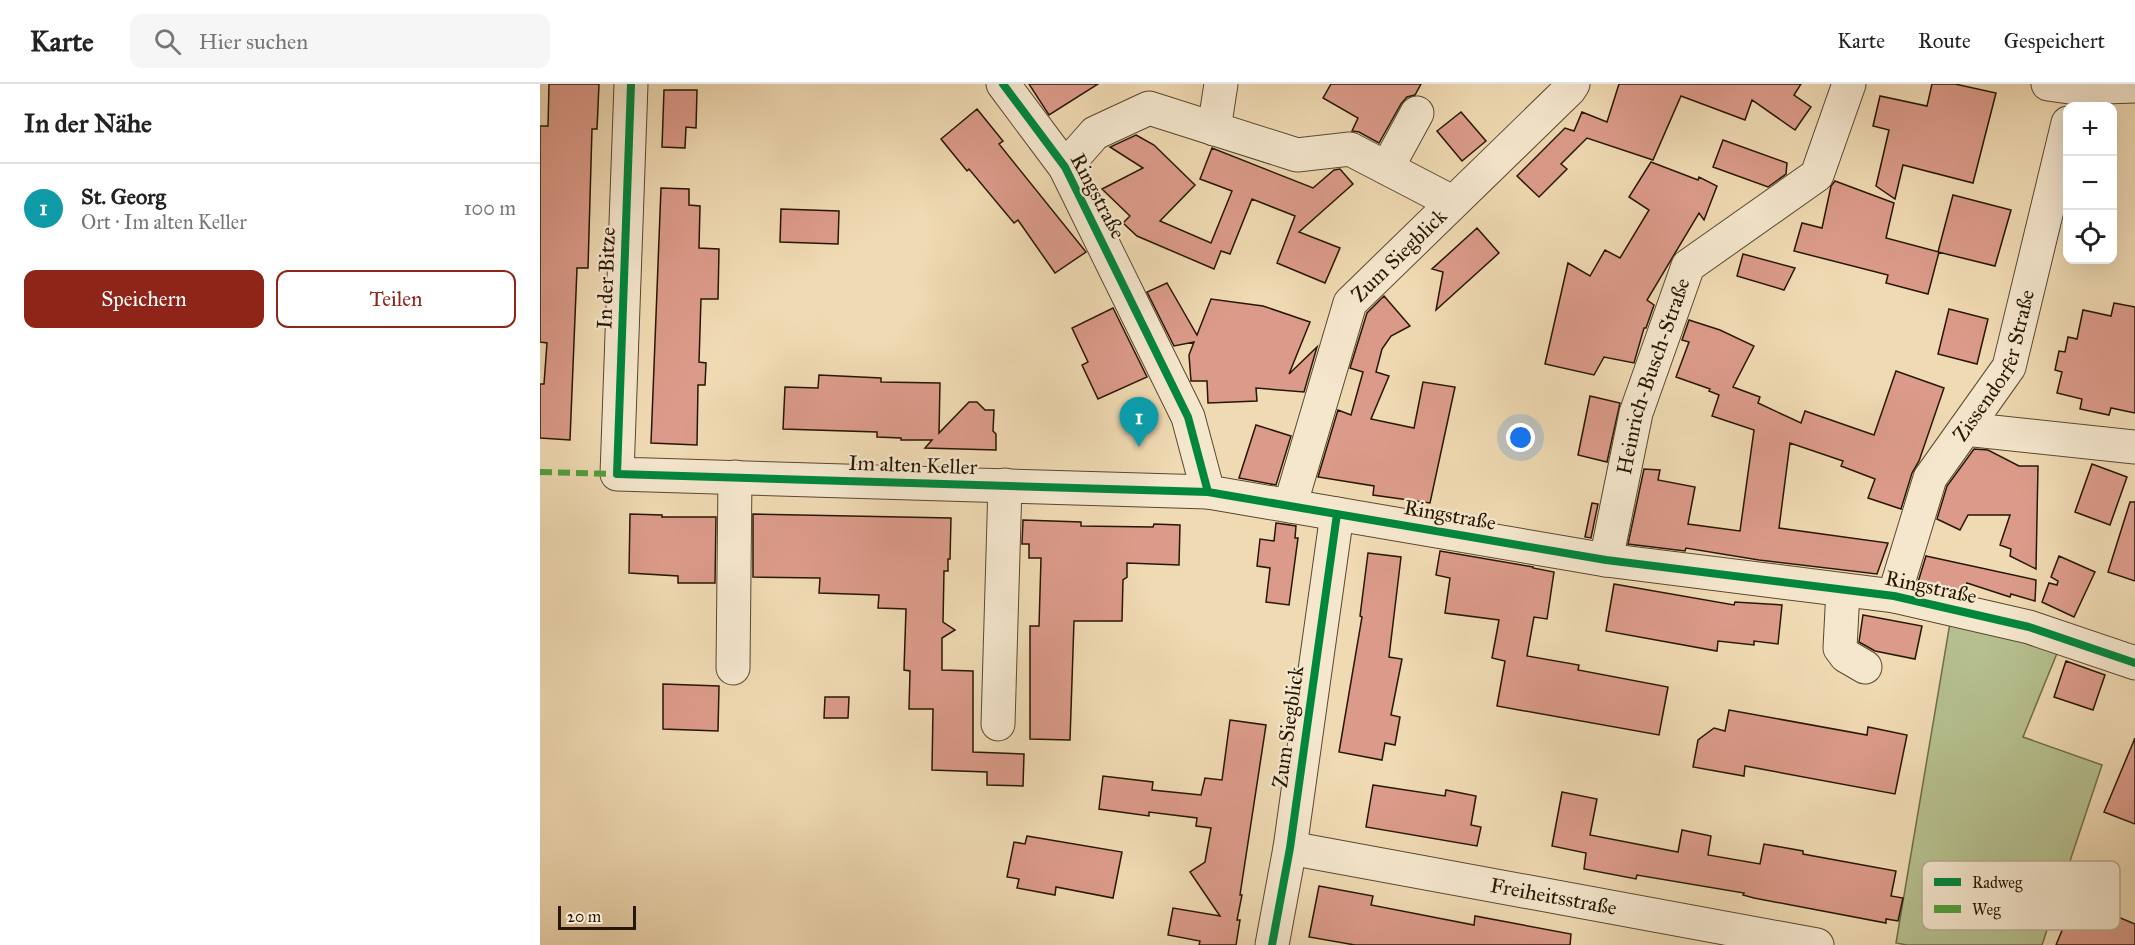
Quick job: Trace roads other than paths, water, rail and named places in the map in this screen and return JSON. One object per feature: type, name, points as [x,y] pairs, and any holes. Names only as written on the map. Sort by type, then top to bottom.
[{"type":"street","name":"In der Bitze","points":[[617,474],[631,84]]},
{"type":"street","name":"Ringstraße","points":[[1003,84],[1065,168],[1188,417],[1208,492],[1606,560],[1894,596],[2029,627],[2135,663]]},
{"type":"street","points":[[1214,129],[1221,84]]},
{"type":"street","name":"Zum Siegblick","points":[[1290,506],[1350,303],[1573,84]]},
{"type":"street","name":"Heinrich-Busch-Straße","points":[[1606,560],[1636,413],[1688,266],[1817,175],[1849,84]]},
{"type":"street","points":[[2065,93],[2135,86]]},
{"type":"street","points":[[1065,168],[1095,134],[1149,108],[1297,155],[1350,149],[1452,202]]},
{"type":"street","points":[[1387,168],[1417,113]]},
{"type":"street","name":"Zissendorfer Straße","points":[[1894,596],[1930,478],[2009,367],[2063,140]]},
{"type":"street","points":[[1965,429],[2135,447]]},
{"type":"street","name":"Im alten Keller","points":[[617,474],[1208,492]]},
{"type":"street","points":[[733,668],[735,477]]},
{"type":"street","points":[[998,724],[1005,485]]},
{"type":"street","name":"Zum Siegblick","points":[[1272,945],[1290,848],[1337,514]]},
{"type":"street","points":[[1844,590],[1840,648],[1846,656],[1865,667]]},
{"type":"street","name":"Freiheitsstraße","points":[[1290,848],[1817,945]]},
{"type":"place","name":"St. Georg","points":[[1139,447]]}]
